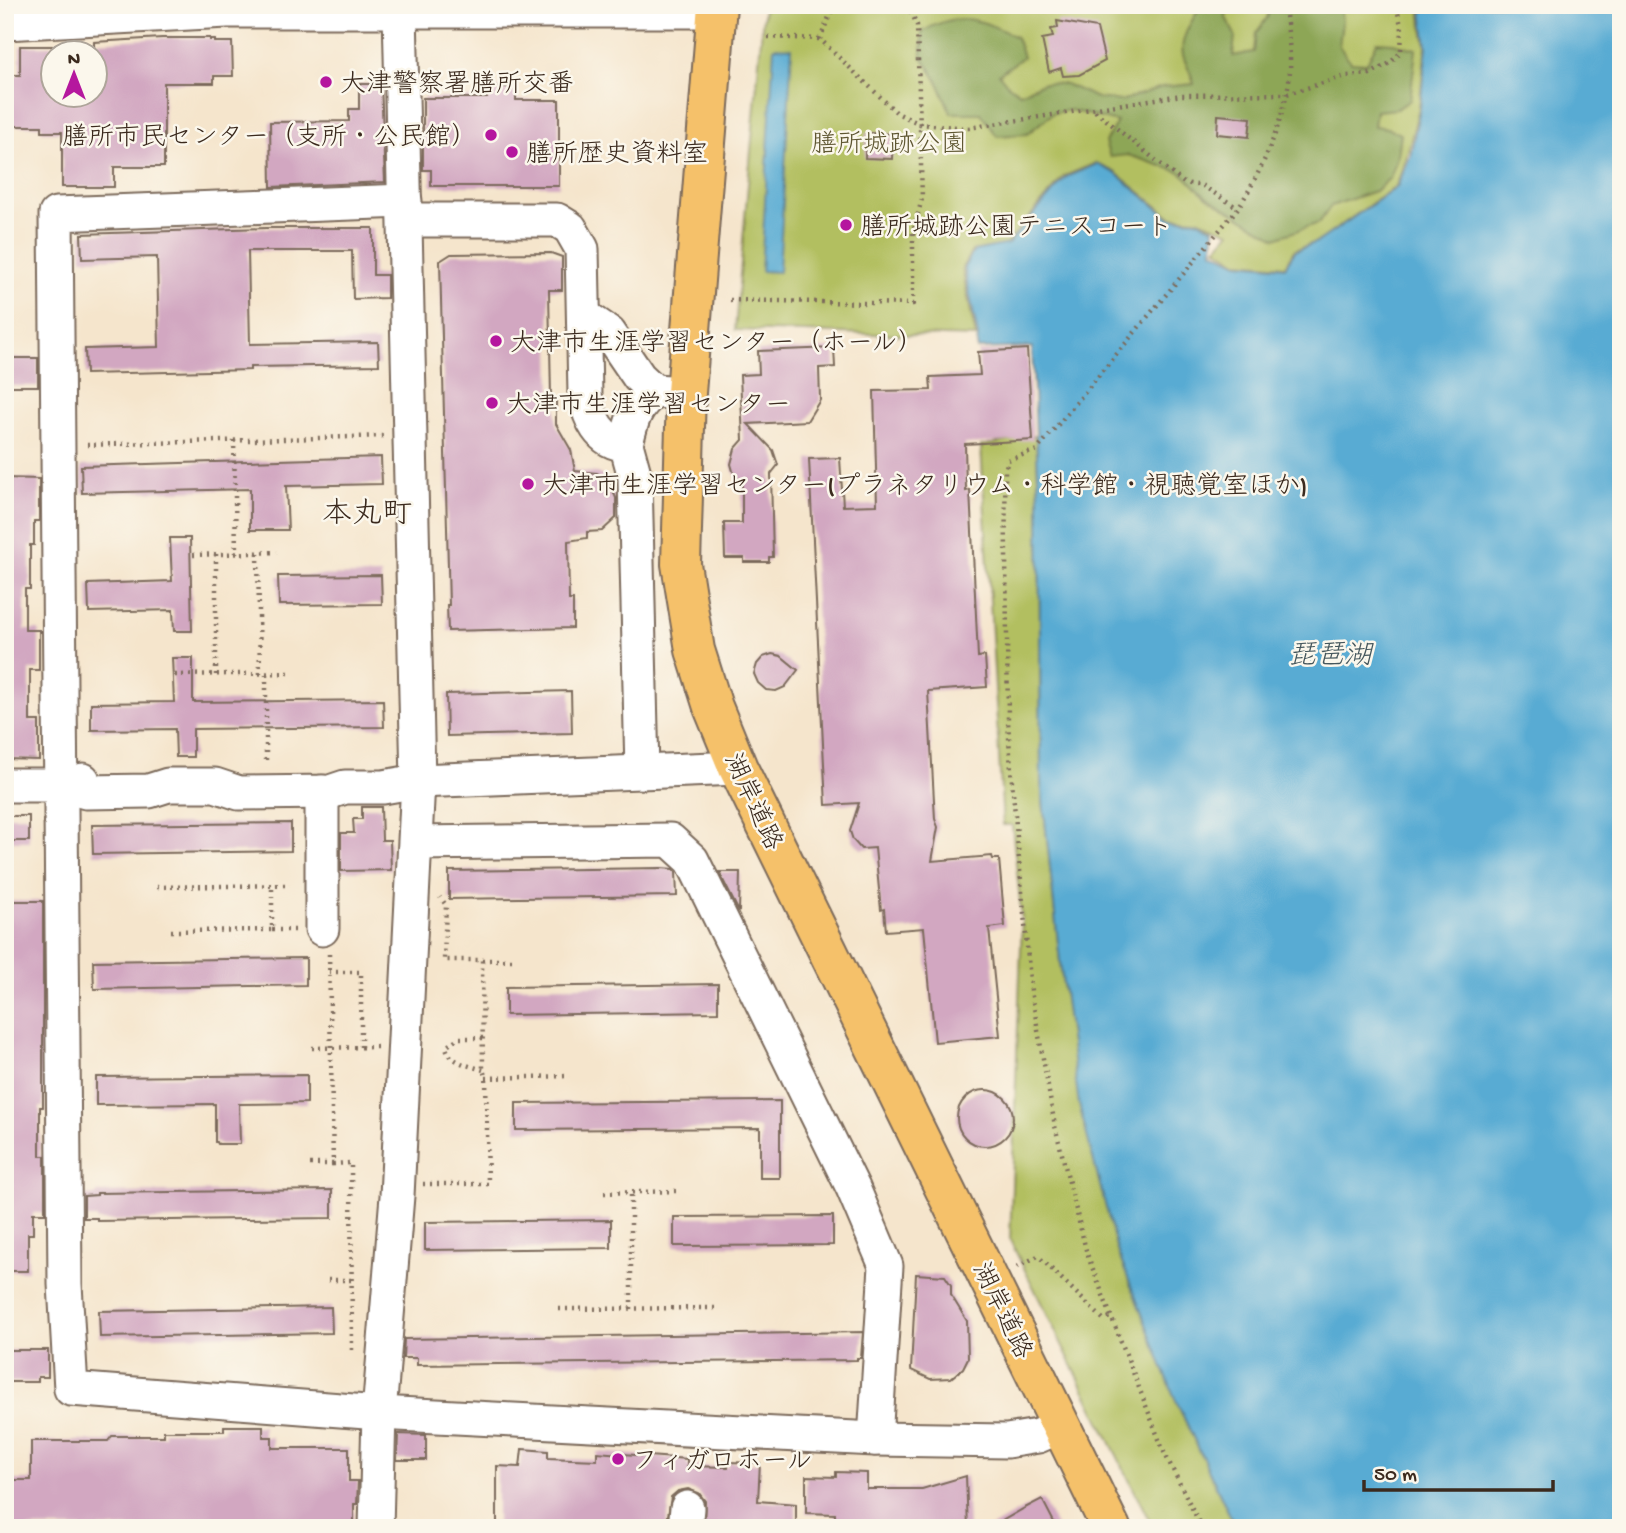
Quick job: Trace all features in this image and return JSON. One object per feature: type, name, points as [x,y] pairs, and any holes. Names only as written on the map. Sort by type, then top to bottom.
[{"type":"main road","name":"湖岸道路","points":[[717,8],[670,392],[681,564],[695,650],[713,707],[738,768],[1111,1528]]},
{"type":"street","points":[[5,23],[227,8],[717,8]]},
{"type":"street","points":[[376,1528],[366,1412],[397,1183],[418,781],[400,10]]},
{"type":"street","points":[[626,444],[615,443],[604,436],[589,416],[585,395],[582,248],[570,228],[556,220],[406,210],[56,214],[65,1284],[71,1390],[366,1412],[875,1438],[1007,1441],[1038,1436],[1061,1426]]},
{"type":"street","points":[[584,316],[609,332],[639,377],[670,392]]},
{"type":"street","points":[[642,772],[635,477],[626,444],[632,417],[640,403],[670,392]]},
{"type":"street","points":[[61,785],[86,792],[149,791],[168,785],[215,785],[239,793],[322,792],[345,787],[383,787],[418,781],[738,768]]},
{"type":"street","points":[[5,785],[61,785],[86,779],[138,779],[151,773],[231,773],[257,781],[312,781],[327,775],[383,775],[418,781]]},
{"type":"street","points":[[322,792],[322,929]]},
{"type":"street","points":[[416,842],[670,840],[692,860],[853,1188],[886,1266],[875,1438]]},
{"type":"path","points":[[820,39],[834,5]]},
{"type":"path","points":[[730,300],[913,304],[913,232],[922,199],[917,25],[908,5]]},
{"type":"path","points":[[1202,1528],[1164,1452],[1087,1254],[1055,1126],[1031,991],[1008,721],[1004,471],[1008,460],[1037,450],[1238,208],[1251,188],[1273,137],[1287,94],[1290,68],[1285,5]]},
{"type":"path","points":[[768,37],[820,39],[897,113],[920,124],[968,128],[1182,95],[1287,94],[1346,76],[1370,74],[1390,63],[1401,52],[1402,29],[1396,5]]},
{"type":"path","points":[[1095,110],[1184,183],[1203,186],[1238,208]]},
{"type":"path","points":[[58,446],[392,435]]},
{"type":"path","points":[[234,440],[236,553]]},
{"type":"path","points":[[194,555],[277,552]]},
{"type":"path","points":[[258,553],[266,769]]},
{"type":"path","points":[[216,554],[216,675]]},
{"type":"path","points":[[175,676],[290,673]]},
{"type":"path","points":[[272,885],[272,930]]},
{"type":"path","points":[[157,887],[290,885]]},
{"type":"path","points":[[437,895],[446,905],[444,960],[514,960]]},
{"type":"path","points":[[171,932],[322,929],[328,933],[333,1164]]},
{"type":"path","points":[[414,1184],[488,1184],[482,960]]},
{"type":"path","points":[[329,972],[361,972],[361,1047]]},
{"type":"path","points":[[483,1038],[458,1038],[446,1046],[453,1059],[483,1070]]},
{"type":"path","points":[[312,1048],[386,1046]]},
{"type":"path","points":[[486,1078],[570,1076]]},
{"type":"path","points":[[310,1164],[351,1163],[352,1280],[366,1412]]},
{"type":"path","points":[[604,1193],[677,1191]]},
{"type":"path","points":[[631,1192],[631,1309]]},
{"type":"path","points":[[1013,1269],[1038,1256],[1103,1319],[1111,1317]]},
{"type":"path","points":[[328,1280],[352,1280]]},
{"type":"path","points":[[559,1309],[718,1308]]},
{"type":"green space","name":"膳所城跡公園","points":[[764,5],[1419,5],[1426,46],[1419,108],[1396,186],[1319,241],[1294,250],[1285,266],[1238,262],[1216,248],[1230,232],[1197,219],[1171,217],[1115,172],[1096,163],[1064,176],[1006,245],[972,251],[962,268],[976,337],[735,330]]},
{"type":"green space","points":[[1201,5],[1235,5],[1225,16],[1235,35],[1233,56],[1254,52],[1256,33],[1267,18],[1271,5],[1340,5],[1342,21],[1339,46],[1351,62],[1367,63],[1377,42],[1416,49],[1410,100],[1397,109],[1376,111],[1374,126],[1401,134],[1398,155],[1390,178],[1375,191],[1331,206],[1319,223],[1276,238],[1207,197],[1180,172],[1128,155],[1110,157],[1105,142],[1117,122],[1070,110],[1053,113],[1027,134],[997,136],[981,113],[951,113],[937,80],[922,57],[922,32],[947,21],[959,19],[981,22],[1016,37],[1023,57],[999,74],[1020,93],[1043,83],[1065,84],[1097,98],[1121,101],[1162,87],[1194,84],[1182,51],[1187,31]]},
{"type":"green space","points":[[1036,436],[1039,498],[1041,782],[1060,962],[1080,1105],[1117,1250],[1176,1401],[1236,1528],[1153,1528],[1010,1240],[1022,921],[1012,825],[1003,825],[981,446]]},
{"type":"water","name":"琵琶湖","points":[[1421,5],[1621,5],[1621,1528],[1236,1528],[1176,1401],[1117,1250],[1079,1105],[1060,962],[1041,782],[1039,498],[1032,347],[977,349],[978,336],[964,267],[974,251],[1008,244],[1066,177],[1097,164],[1115,173],[1170,218],[1197,220],[1214,228],[1213,251],[1238,263],[1285,267],[1295,251],[1319,241],[1397,187],[1410,156],[1420,108],[1427,46]]},
{"type":"water","points":[[774,47],[792,48],[779,272],[761,271]]},
{"type":"building","points":[[1057,21],[1097,28],[1105,61],[1079,75],[1063,76],[1061,68],[1049,72],[1042,39],[1053,37],[1051,29],[1058,28]]},
{"type":"building","points":[[210,38],[215,42],[232,42],[233,76],[214,76],[214,83],[164,83],[164,167],[114,167],[114,187],[62,187],[62,132],[42,132],[42,126],[5,126],[5,75],[20,75],[20,46],[38,46],[38,108],[108,108],[108,41]]},
{"type":"building","points":[[359,84],[381,84],[385,182],[271,187],[270,122],[349,121],[349,109],[359,109]]},
{"type":"building","name":"膳所市民センター（支所・公民館）","points":[[487,87],[516,87],[516,100],[559,100],[559,186],[431,186],[431,170],[423,170],[423,98],[487,98]]},
{"type":"building","points":[[1218,115],[1251,118],[1249,137],[1217,134]]},
{"type":"building","points":[[866,133],[893,134],[892,159],[865,158]]},
{"type":"building","points":[[266,228],[373,228],[373,275],[387,275],[387,298],[353,299],[352,251],[248,251],[250,344],[378,342],[379,365],[86,374],[85,349],[159,347],[157,257],[82,259],[81,234]]},
{"type":"building","points":[[551,253],[562,257],[562,290],[549,290],[551,398],[556,398],[556,424],[571,450],[575,471],[597,473],[608,479],[616,498],[616,518],[602,531],[587,532],[587,538],[568,541],[569,600],[573,600],[573,628],[448,631],[440,261],[451,254]]},
{"type":"building","points":[[834,348],[835,367],[819,368],[820,400],[807,421],[748,424],[773,450],[778,465],[771,474],[773,557],[769,557],[769,562],[744,562],[744,558],[725,558],[724,523],[742,523],[742,485],[731,464],[735,449],[743,440],[740,375],[759,374],[758,351]]},
{"type":"building","points":[[1027,349],[1033,440],[965,444],[966,491],[970,490],[978,657],[985,656],[987,687],[928,691],[935,819],[938,827],[932,861],[992,856],[993,859],[999,859],[1005,926],[989,928],[1000,1036],[935,1042],[924,928],[886,931],[884,909],[881,910],[875,848],[861,849],[853,840],[850,831],[859,803],[826,805],[809,459],[840,458],[843,506],[877,505],[874,391],[931,390],[930,377],[980,375],[978,352]]},
{"type":"building","points":[[5,358],[38,358],[38,386],[5,386]]},
{"type":"building","points":[[381,457],[382,484],[286,486],[288,530],[250,530],[250,489],[82,493],[81,466]]},
{"type":"building","points":[[5,478],[39,479],[39,521],[34,521],[34,545],[30,545],[30,589],[25,589],[25,630],[39,630],[39,670],[30,670],[30,721],[39,721],[39,760],[5,759]]},
{"type":"building","points":[[170,538],[190,538],[192,631],[174,631],[173,610],[89,612],[88,584],[172,581]]},
{"type":"building","points":[[381,575],[382,604],[279,605],[278,576]]},
{"type":"building","points":[[772,654],[781,656],[798,670],[785,687],[776,691],[766,690],[758,683],[754,674],[763,657]]},
{"type":"building","points":[[172,658],[193,658],[193,702],[383,700],[384,727],[193,729],[193,757],[176,757],[175,729],[91,730],[91,703],[174,702]]},
{"type":"building","points":[[571,691],[572,733],[447,736],[446,694]]},
{"type":"building","points":[[362,807],[381,807],[382,840],[390,840],[391,870],[341,871],[341,833],[354,833],[353,819],[362,819]]},
{"type":"building","points":[[5,816],[29,816],[29,841],[5,841]]},
{"type":"building","points":[[291,823],[291,851],[93,854],[92,825]]},
{"type":"building","points":[[673,869],[676,872],[677,896],[449,899],[449,871]]},
{"type":"building","points":[[719,872],[740,872],[739,912]]},
{"type":"building","points":[[5,901],[43,901],[43,1107],[40,1107],[40,1156],[45,1156],[45,1213],[33,1213],[33,1234],[28,1234],[28,1271],[5,1271]]},
{"type":"building","points":[[306,958],[306,985],[94,989],[93,961]]},
{"type":"building","points":[[718,984],[718,1012],[506,1015],[506,987]]},
{"type":"building","points":[[307,1075],[307,1103],[239,1104],[240,1144],[215,1142],[215,1104],[96,1105],[96,1077]]},
{"type":"building","points":[[985,1090],[996,1092],[1005,1098],[1011,1107],[1011,1129],[1005,1138],[996,1144],[985,1146],[974,1144],[965,1138],[959,1129],[957,1118],[959,1107],[965,1098],[974,1092]]},
{"type":"building","points":[[780,1101],[780,1178],[760,1178],[760,1128],[516,1130],[516,1103]]},
{"type":"building","points":[[332,1190],[332,1218],[97,1221],[97,1218],[84,1218],[84,1196],[97,1193]]},
{"type":"building","points":[[833,1216],[833,1245],[674,1246],[674,1217]]},
{"type":"building","points":[[611,1220],[611,1248],[425,1250],[425,1222]]},
{"type":"building","points":[[916,1274],[945,1276],[951,1285],[951,1295],[967,1321],[968,1358],[963,1368],[951,1378],[930,1379],[911,1370]]},
{"type":"building","points":[[331,1307],[332,1333],[100,1337],[99,1311]]},
{"type":"building","points":[[863,1332],[861,1358],[857,1360],[417,1365],[417,1358],[403,1358],[404,1339]]},
{"type":"building","points":[[5,1350],[48,1350],[48,1377],[38,1377],[38,1382],[5,1382]]},
{"type":"building","points":[[224,1426],[263,1426],[263,1437],[272,1437],[272,1448],[349,1448],[349,1481],[358,1481],[354,1528],[5,1528],[5,1480],[31,1480],[31,1441],[108,1441],[112,1436],[164,1436],[164,1431],[224,1431]]},
{"type":"building","points":[[398,1434],[426,1435],[426,1460],[397,1460]]},
{"type":"building","points":[[522,1449],[548,1451],[548,1458],[597,1460],[597,1452],[687,1459],[687,1466],[728,1467],[728,1462],[760,1463],[758,1501],[796,1504],[796,1524],[786,1523],[786,1528],[704,1528],[705,1501],[699,1493],[688,1489],[678,1491],[671,1497],[666,1528],[580,1523],[580,1528],[497,1528],[497,1466],[520,1467]]},
{"type":"building","points":[[836,1472],[867,1473],[867,1489],[922,1489],[966,1476],[968,1528],[865,1528],[865,1522],[835,1522],[835,1514],[806,1513],[806,1476],[836,1477]]},
{"type":"building","points":[[1042,1499],[1057,1528],[990,1528],[1023,1509]]},
{"type":"place","name":"大津警察署膳所交番","points":[[326,82]]},
{"type":"place","name":"膳所市民センター（支所・公民館）","points":[[491,135]]},
{"type":"place","name":"膳所歴史資料室","points":[[512,152]]},
{"type":"place","name":"膳所城跡公園テニスコート","points":[[846,225]]},
{"type":"place","name":"大津市生涯学習センター（ホール）","points":[[496,341]]},
{"type":"place","name":"大津市生涯学習センター","points":[[492,403]]},
{"type":"place","name":"大津市生涯学習センター(プラネタリウム・科学館・視聴覚室ほか)","points":[[528,484]]},
{"type":"place","name":"フィガロホール","points":[[618,1459]]},
{"type":"district","name":"本丸町","points":[[367,512]]}]
